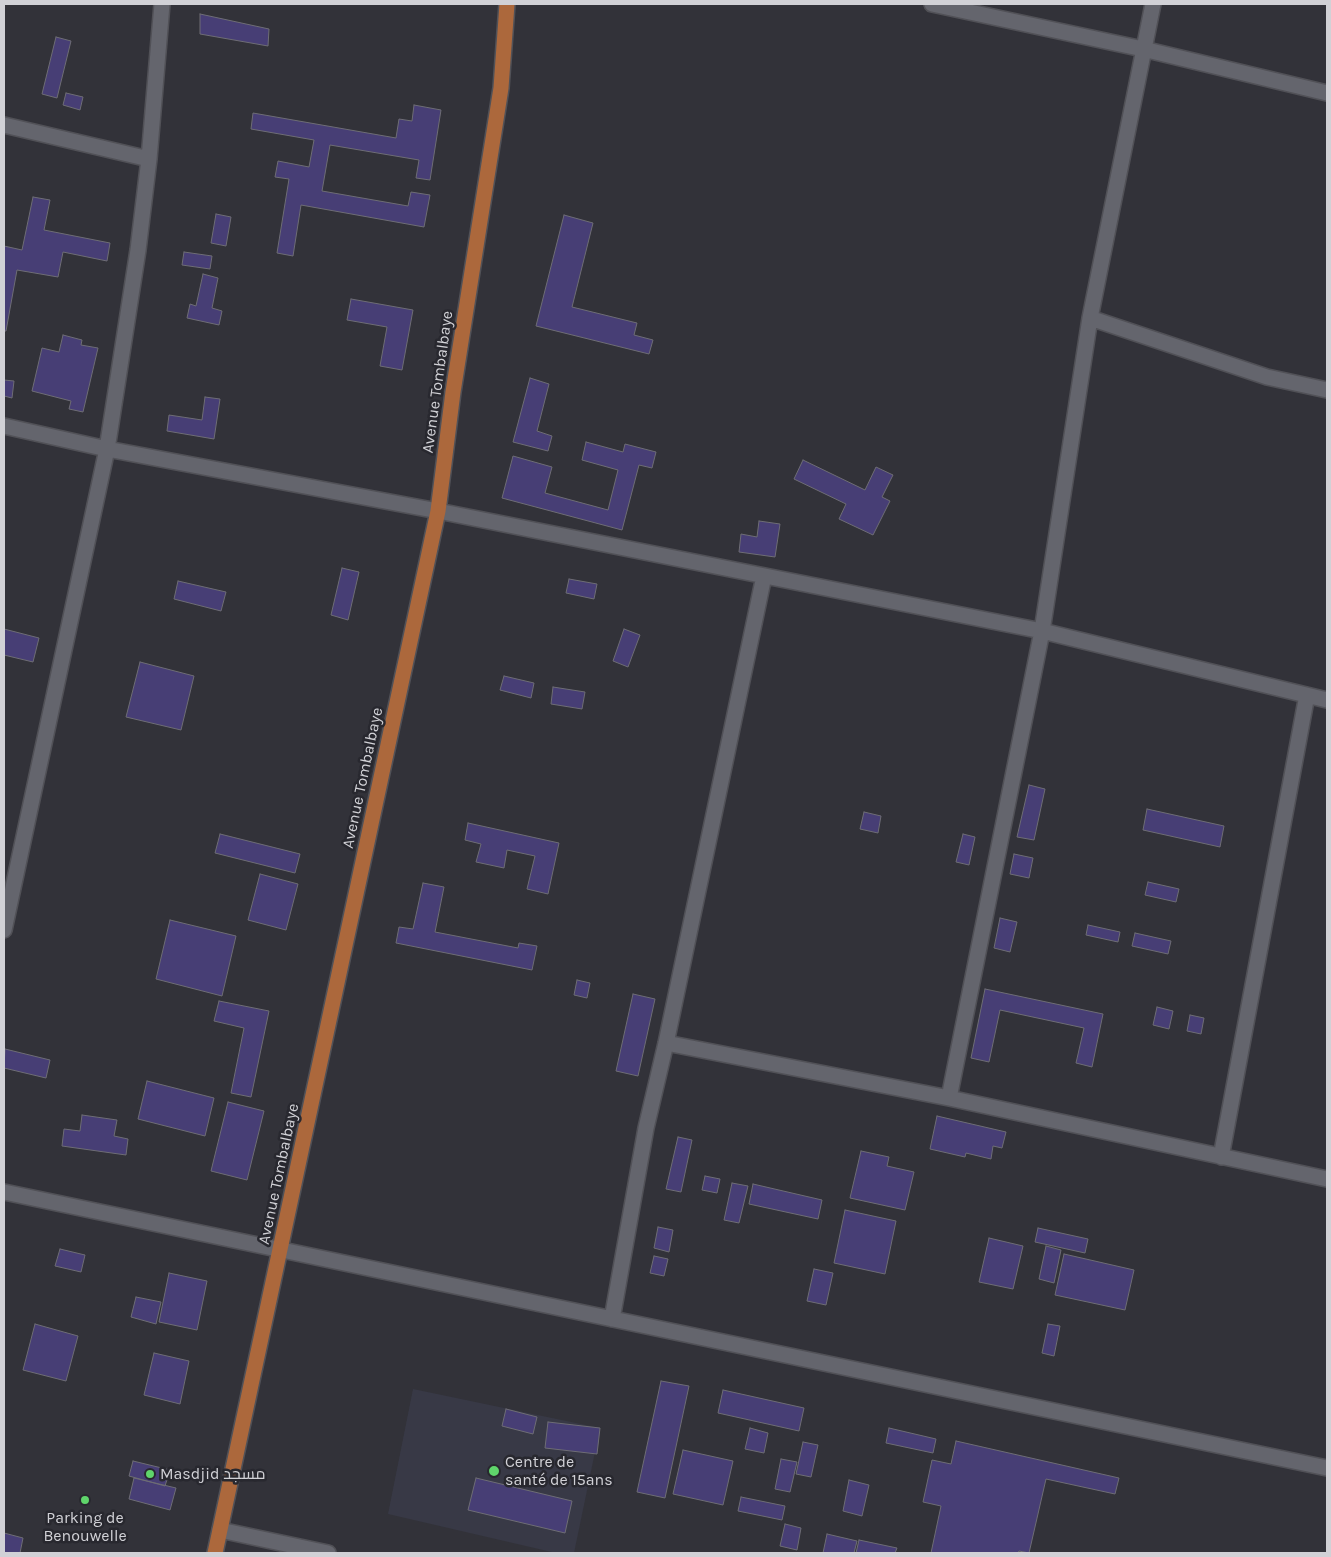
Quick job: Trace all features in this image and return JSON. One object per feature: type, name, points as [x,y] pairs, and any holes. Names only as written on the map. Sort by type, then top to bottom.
[{"type":"main road","name":"Avenue Tombalbaye","points":[[215,1553],[438,511],[453,392],[501,88],[507,4]]},
{"type":"street","points":[[4,930],[107,449],[138,250],[149,159],[162,4]]},
{"type":"street","points":[[932,4],[1143,49],[1327,93]]},
{"type":"street","points":[[949,1098],[1042,631],[1090,318],[1153,4]]},
{"type":"street","points":[[4,125],[149,159]]},
{"type":"street","points":[[1090,318],[1268,377],[1327,390]]},
{"type":"street","points":[[4,426],[107,449],[438,511],[1042,631],[1327,700]]},
{"type":"street","points":[[612,1319],[646,1128],[666,1043],[764,576]]},
{"type":"street","points":[[1221,1157],[1307,695]]},
{"type":"street","points":[[666,1043],[949,1098],[1327,1180]]},
{"type":"street","points":[[4,1192],[1327,1468]]},
{"type":"street","points":[[220,1530],[328,1553]]},
{"type":"shaded area","name":"Centre de santé de 15ans","points":[[413,1389],[600,1428],[574,1553],[556,1553],[388,1514]]},
{"type":"building","points":[[200,14],[269,29],[268,46],[200,34]]},
{"type":"building","points":[[56,37],[71,41],[57,98],[42,94]]},
{"type":"building","points":[[66,93],[83,97],[80,110],[63,105]]},
{"type":"building","points":[[414,105],[441,110],[430,180],[416,178],[419,160],[330,145],[322,191],[408,206],[411,192],[430,195],[424,227],[301,205],[293,256],[277,253],[289,179],[275,177],[278,161],[309,167],[314,140],[251,129],[253,113],[396,138],[399,119],[412,121]]},
{"type":"building","points":[[33,197],[50,200],[44,230],[110,243],[107,261],[63,252],[58,277],[17,270],[6,331],[4,331],[4,246],[22,250]]},
{"type":"building","points":[[216,214],[231,217],[226,246],[211,243]]},
{"type":"building","points":[[564,215],[593,223],[572,307],[637,323],[634,335],[653,340],[649,354],[536,326]]},
{"type":"building","points":[[184,252],[212,256],[210,269],[182,265]]},
{"type":"building","points":[[203,274],[218,278],[212,308],[222,311],[219,325],[187,318],[190,304],[196,306]]},
{"type":"building","points":[[351,299],[413,310],[402,370],[380,366],[387,327],[347,320]]},
{"type":"building","points":[[63,335],[82,340],[81,345],[98,348],[83,412],[69,409],[71,401],[32,391],[42,348],[59,352]]},
{"type":"building","points":[[530,378],[549,384],[537,431],[552,436],[548,451],[513,442]]},
{"type":"building","points":[[4,380],[14,381],[12,398],[4,396]]},
{"type":"building","points":[[205,397],[220,399],[214,439],[167,431],[169,415],[202,420]]},
{"type":"building","points":[[586,442],[623,452],[625,444],[656,452],[652,468],[639,465],[622,530],[502,498],[513,456],[552,467],[545,493],[608,510],[618,470],[582,460]]},
{"type":"building","points":[[803,460],[865,490],[876,467],[893,475],[882,497],[890,501],[873,535],[839,519],[846,504],[794,479]]},
{"type":"building","points":[[759,521],[780,524],[775,557],[739,552],[741,534],[757,537]]},
{"type":"building","points":[[342,568],[359,572],[348,620],[331,615]]},
{"type":"building","points":[[569,579],[597,584],[594,599],[566,593]]},
{"type":"building","points":[[178,581],[226,592],[221,611],[174,599]]},
{"type":"building","points":[[4,629],[39,638],[33,662],[4,655]]},
{"type":"building","points":[[624,629],[640,635],[628,667],[613,661]]},
{"type":"building","points":[[140,662],[194,676],[181,730],[126,717]]},
{"type":"building","points":[[504,676],[534,683],[531,698],[500,690]]},
{"type":"building","points":[[553,687],[585,692],[582,709],[551,704]]},
{"type":"building","points":[[1029,785],[1045,789],[1034,840],[1017,837]]},
{"type":"building","points":[[1147,809],[1224,826],[1220,847],[1143,830]]},
{"type":"building","points":[[864,812],[881,816],[878,833],[860,829]]},
{"type":"building","points":[[468,823],[559,843],[548,894],[527,889],[535,856],[507,850],[504,868],[476,862],[481,844],[465,840]]},
{"type":"building","points":[[220,834],[300,854],[295,873],[215,853]]},
{"type":"building","points":[[963,834],[975,837],[969,865],[956,862]]},
{"type":"building","points":[[1014,854],[1033,858],[1029,878],[1010,874]]},
{"type":"building","points":[[260,874],[298,884],[286,930],[248,920]]},
{"type":"building","points":[[1148,882],[1179,889],[1176,902],[1145,895]]},
{"type":"building","points":[[423,883],[444,887],[435,932],[518,948],[519,943],[537,946],[532,970],[396,943],[399,927],[413,929]]},
{"type":"building","points":[[1000,918],[1017,922],[1010,952],[994,948]]},
{"type":"building","points":[[170,920],[236,936],[222,996],[156,979]]},
{"type":"building","points":[[1088,925],[1120,932],[1118,942],[1086,935]]},
{"type":"building","points":[[1135,933],[1171,941],[1168,954],[1132,946]]},
{"type":"building","points":[[577,980],[590,983],[587,998],[574,995]]},
{"type":"building","points":[[985,989],[1103,1014],[1092,1067],[1076,1063],[1084,1028],[1000,1010],[989,1062],[971,1058]]},
{"type":"building","points":[[633,994],[655,999],[638,1076],[616,1071]]},
{"type":"building","points":[[219,1001],[269,1011],[251,1097],[231,1093],[244,1028],[214,1021]]},
{"type":"building","points":[[1157,1007],[1173,1011],[1169,1029],[1153,1025]]},
{"type":"building","points":[[1190,1015],[1204,1018],[1201,1034],[1187,1031]]},
{"type":"building","points":[[5,1049],[50,1060],[46,1078],[4,1068]]},
{"type":"building","points":[[147,1081],[214,1098],[205,1136],[138,1119]]},
{"type":"building","points":[[228,1102],[264,1111],[247,1180],[211,1171]]},
{"type":"building","points":[[82,1115],[117,1120],[114,1136],[128,1139],[126,1155],[62,1146],[64,1129],[80,1131]]},
{"type":"building","points":[[937,1116],[1006,1132],[1002,1148],[993,1146],[991,1159],[966,1153],[965,1157],[930,1149]]},
{"type":"building","points":[[678,1137],[692,1140],[681,1192],[666,1189]]},
{"type":"building","points":[[861,1151],[889,1157],[887,1166],[914,1172],[905,1210],[850,1198]]},
{"type":"building","points":[[705,1176],[720,1179],[717,1193],[702,1190]]},
{"type":"building","points":[[732,1183],[748,1186],[739,1223],[724,1220]]},
{"type":"building","points":[[753,1184],[822,1200],[818,1219],[749,1204]]},
{"type":"building","points":[[845,1210],[896,1221],[885,1274],[834,1263]]},
{"type":"building","points":[[658,1227],[673,1230],[669,1252],[654,1248]]},
{"type":"building","points":[[1038,1228],[1088,1239],[1085,1253],[1035,1242]]},
{"type":"building","points":[[989,1238],[1023,1246],[1013,1289],[979,1282]]},
{"type":"building","points":[[1046,1246],[1061,1250],[1054,1283],[1039,1279]]},
{"type":"building","points":[[60,1249],[85,1255],[81,1272],[55,1266]]},
{"type":"building","points":[[1064,1254],[1134,1270],[1125,1310],[1055,1295]]},
{"type":"building","points":[[654,1256],[668,1259],[664,1276],[650,1273]]},
{"type":"building","points":[[814,1269],[833,1273],[826,1305],[807,1301]]},
{"type":"building","points":[[169,1273],[207,1281],[197,1330],[159,1322]]},
{"type":"building","points":[[136,1297],[161,1302],[156,1324],[131,1317]]},
{"type":"building","points":[[35,1324],[78,1336],[66,1381],[23,1370]]},
{"type":"building","points":[[1048,1324],[1060,1326],[1054,1356],[1042,1353]]},
{"type":"building","points":[[154,1353],[189,1361],[180,1404],[144,1395]]},
{"type":"building","points":[[661,1381],[689,1386],[665,1498],[637,1492]]},
{"type":"building","points":[[723,1390],[804,1408],[799,1431],[718,1413]]},
{"type":"building","points":[[506,1409],[537,1417],[533,1434],[502,1426]]},
{"type":"building","points":[[548,1422],[600,1428],[597,1454],[545,1448]]},
{"type":"building","points":[[750,1428],[768,1433],[764,1453],[745,1449]]},
{"type":"building","points":[[889,1428],[936,1439],[933,1453],[886,1443]]},
{"type":"building","points":[[956,1441],[1119,1478],[1115,1494],[1046,1479],[1029,1553],[1019,1551],[1018,1553],[931,1553],[941,1506],[923,1502],[932,1460],[951,1464]]},
{"type":"building","points":[[803,1442],[818,1445],[811,1477],[796,1474]]},
{"type":"building","points":[[683,1450],[733,1461],[723,1505],[673,1494]]},
{"type":"building","points":[[781,1459],[797,1462],[790,1492],[775,1489]]},
{"type":"building","points":[[133,1461],[170,1470],[165,1486],[129,1476]]},
{"type":"building","points":[[134,1478],[176,1488],[170,1510],[129,1499]]},
{"type":"building","points":[[476,1478],[572,1501],[565,1533],[468,1510]]},
{"type":"building","points":[[849,1480],[869,1485],[862,1516],[843,1511]]},
{"type":"building","points":[[741,1497],[785,1506],[782,1520],[738,1511]]},
{"type":"building","points":[[785,1524],[801,1528],[797,1550],[780,1546]]},
{"type":"building","points":[[4,1533],[23,1538],[20,1553],[4,1553]]},
{"type":"building","points":[[827,1534],[857,1541],[854,1553],[823,1553]]},
{"type":"building","points":[[859,1540],[897,1548],[895,1553],[856,1553]]},
{"type":"place","name":"Centre de santé de 15ans","points":[[494,1471]]},
{"type":"place","name":"Masdjid مسجد","points":[[150,1474]]},
{"type":"place","name":"Parking de Benouwelle","points":[[85,1500]]}]
